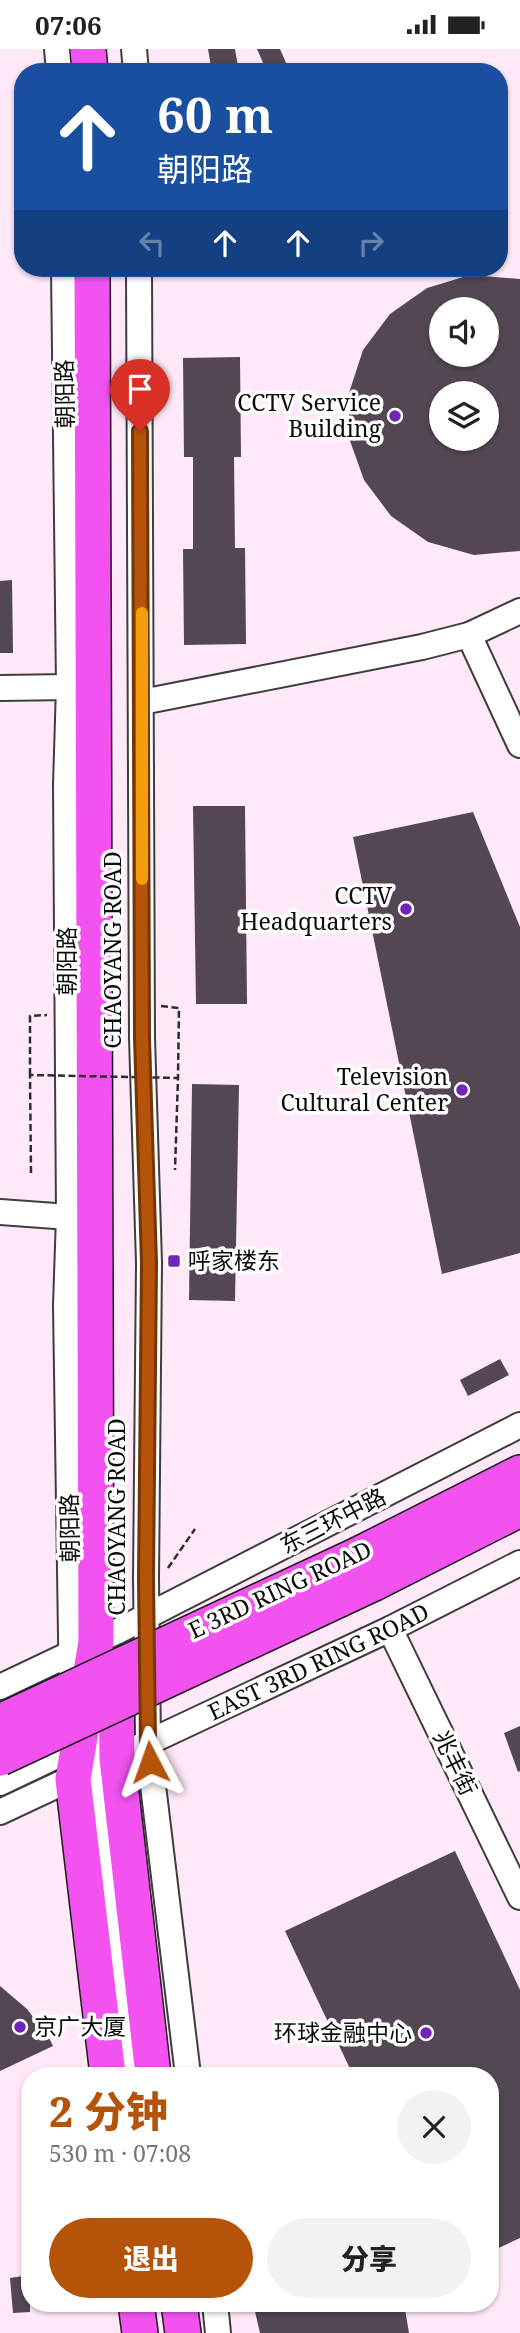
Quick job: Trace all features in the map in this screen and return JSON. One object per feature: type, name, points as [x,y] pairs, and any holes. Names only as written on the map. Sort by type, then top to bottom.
[{"type":"highway","name":"朝阳路","points":[[92,277],[107,1636]]},
{"type":"highway","name":"CHAOYANG ROAD","points":[[107,1636],[117,1423],[109,277]]},
{"type":"highway","name":"E 3RD RING ROAD","points":[[367,1568],[520,1473]]},
{"type":"highway","name":"E 3RD RING ROAD","points":[[0,1721],[367,1568],[520,1509]]},
{"type":"highway","points":[[16,1763],[367,1568]]},
{"type":"highway","points":[[107,1636],[99,1751],[108,2067]]},
{"type":"highway","points":[[99,1751],[152,2067]]},
{"type":"highway","points":[[137,2312],[140,2333]]},
{"type":"highway","points":[[180,2312],[183,2333]]},
{"type":"street","name":"朝阳路","points":[[64,277],[69,687],[66,785],[69,1217],[66,1305],[107,1636]]},
{"type":"street","points":[[134,2067],[99,1751],[107,1636],[149,1263],[142,1038],[139,277]]},
{"type":"street","points":[[142,702],[422,647],[469,635],[520,611]]},
{"type":"street","points":[[469,635],[520,745]]},
{"type":"street","points":[[0,688],[69,687]]},
{"type":"street","points":[[0,1212],[69,1217]]},
{"type":"street","name":"东三环中路","points":[[0,1689],[520,1425]]},
{"type":"street","name":"EAST 3RD RING ROAD","points":[[99,1751],[390,1629],[520,1563]]},
{"type":"street","name":"兆丰街","points":[[390,1629],[520,1896]]},
{"type":"street","points":[[0,1689],[16,1763]]},
{"type":"street","points":[[0,1783],[16,1763],[99,1751]]},
{"type":"street","points":[[16,1763],[99,1751]]},
{"type":"street","points":[[0,1812],[99,1751]]},
{"type":"street","points":[[99,1751],[186,2067]]},
{"type":"street","points":[[163,2312],[165,2333]]},
{"type":"street","points":[[216,2312],[218,2333]]},
{"type":"path","points":[[176,1170],[178,1008]]},
{"type":"path","points":[[30,1016],[31,1173]]},
{"type":"path","points":[[30,1075],[178,1078]]},
{"type":"building","points":[[208,49],[235,49],[237,63],[210,63]]},
{"type":"building","points":[[257,49],[280,49],[286,63],[263,63]]},
{"type":"building","name":"CCTV Service Building","points":[[463,277],[520,279],[520,551],[474,555],[428,542],[391,516],[364,480],[349,438],[349,393],[363,350],[390,314],[427,288]]},
{"type":"building","points":[[240,357],[241,457],[234,457],[235,548],[245,548],[246,644],[184,645],[183,549],[193,549],[193,457],[184,457],[183,358]]},
{"type":"building","points":[[12,580],[13,653],[0,653],[0,581]]},
{"type":"building","points":[[193,806],[245,806],[247,1004],[196,1004]]},
{"type":"building","name":"Television Cultural Center","points":[[473,812],[520,927],[520,1253],[442,1274],[353,837]]},
{"type":"building","points":[[192,1084],[239,1085],[235,1301],[189,1300]]},
{"type":"building","points":[[500,1359],[509,1375],[468,1396],[460,1380]]},
{"type":"building","points":[[520,1726],[520,1771],[518,1772],[504,1733]]},
{"type":"building","name":"环球金融中心","points":[[455,1851],[520,1990],[520,2238],[499,2248],[499,2067],[349,2067],[285,1931]]},
{"type":"building","name":"京广大厦","points":[[0,1986],[27,2009],[53,2046],[0,2071]]},
{"type":"building","points":[[21,2276],[21,2312],[30,2312],[13,2313],[10,2278]]},
{"type":"building","points":[[255,2312],[406,2312],[409,2333],[260,2333]]},
{"type":"slow traffic","points":[[142,613],[142,879]]},
{"type":"place","name":"CCTV Service Building","points":[[395,416]]},
{"type":"place","name":"CCTV Headquarters","points":[[406,909]]},
{"type":"place","name":"Television Cultural Center","points":[[462,1090]]},
{"type":"place","name":"呼家楼东","points":[[174,1261]]},
{"type":"place","name":"京广大厦","points":[[20,2027]]},
{"type":"place","name":"环球金融中心","points":[[426,2033]]},
{"type":"route","points":[[140,431],[142,1038],[149,1263],[146,1578],[150,1762]]}]
